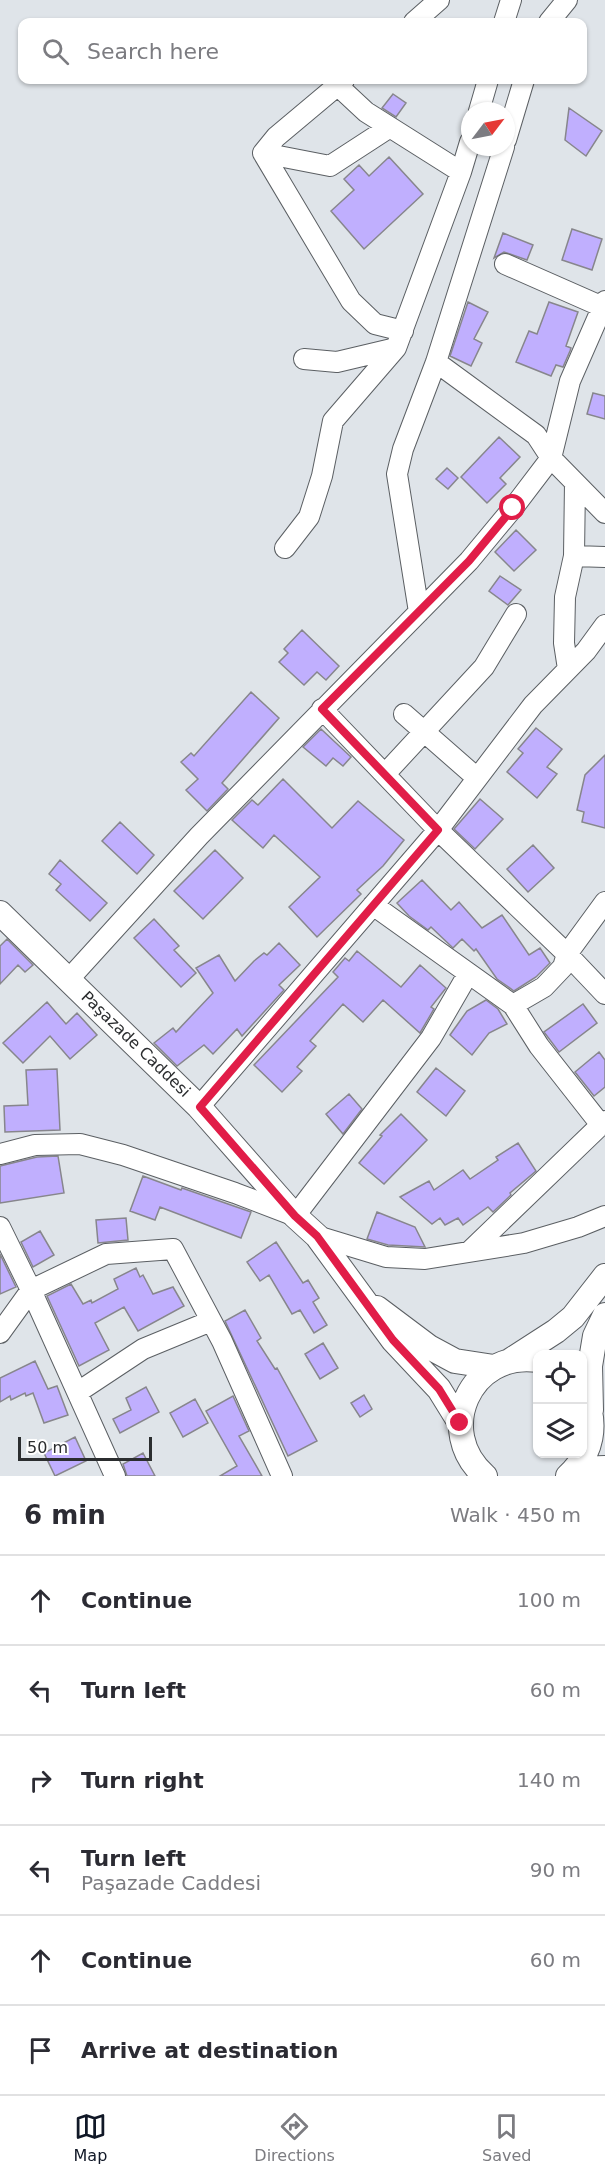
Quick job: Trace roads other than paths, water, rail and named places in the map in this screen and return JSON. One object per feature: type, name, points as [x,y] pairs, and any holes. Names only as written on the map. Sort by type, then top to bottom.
[{"type":"street","points":[[419,18],[439,0]]},
{"type":"street","points":[[505,18],[511,0]]},
{"type":"street","points":[[552,18],[567,0]]},
{"type":"street","points":[[263,153],[276,137],[338,84]]},
{"type":"street","points":[[342,84],[366,112],[461,172]]},
{"type":"street","points":[[482,102],[487,84]]},
{"type":"street","points":[[515,110],[523,84]]},
{"type":"street","points":[[263,153],[330,166],[390,127]]},
{"type":"street","points":[[263,153],[351,301],[375,324],[399,340]]},
{"type":"street","points":[[285,548],[309,516],[322,476],[333,421],[399,340],[466,156]]},
{"type":"street","points":[[419,612],[397,474],[403,449],[436,362],[501,156]]},
{"type":"street","points":[[69,979],[199,836],[469,561],[551,458],[570,381],[604,305],[505,264]]},
{"type":"street","points":[[304,359],[337,362],[399,340]]},
{"type":"street","points":[[436,362],[536,435],[551,458],[605,513]]},
{"type":"street","points":[[568,669],[564,643],[565,597],[574,556],[575,483]]},
{"type":"street","points":[[574,556],[605,557]]},
{"type":"street","points":[[385,774],[483,667],[516,614]]},
{"type":"street","points":[[200,1107],[438,830],[533,705],[586,651],[605,625]]},
{"type":"street","points":[[322,709],[438,830],[567,954],[605,994]]},
{"type":"street","points":[[404,714],[477,778]]},
{"type":"street","points":[[513,1005],[544,987],[563,967],[567,954],[605,902]]},
{"type":"street","points":[[374,905],[513,1005],[539,1046],[603,1123],[470,1252]]},
{"type":"street","name":"Paşazade Caddesi","points":[[0,913],[200,1107],[295,1216],[317,1236],[393,1340],[439,1389],[460,1423]]},
{"type":"street","points":[[0,1154],[35,1145],[80,1144],[123,1155],[295,1216],[431,1038],[468,974]]},
{"type":"street","points":[[317,1236],[387,1257],[425,1259],[524,1243],[578,1227],[605,1216]]},
{"type":"street","points":[[0,1227],[116,1476]]},
{"type":"street","points":[[0,1333],[31,1290],[106,1254],[173,1249],[211,1321],[282,1476]]},
{"type":"street","points":[[480,1474],[468,1457],[462,1440],[460,1423],[463,1406],[470,1390],[480,1377],[556,1331],[573,1317],[605,1276]]},
{"type":"street","points":[[356,1292],[429,1347],[455,1361],[502,1364],[533,1360]]},
{"type":"street","points":[[572,1472],[585,1456],[591,1441],[593,1415],[590,1366],[595,1336],[605,1315]]},
{"type":"street","points":[[78,1392],[143,1349],[211,1321]]},
{"type":"street","points":[[572,1472],[605,1468]]}]
